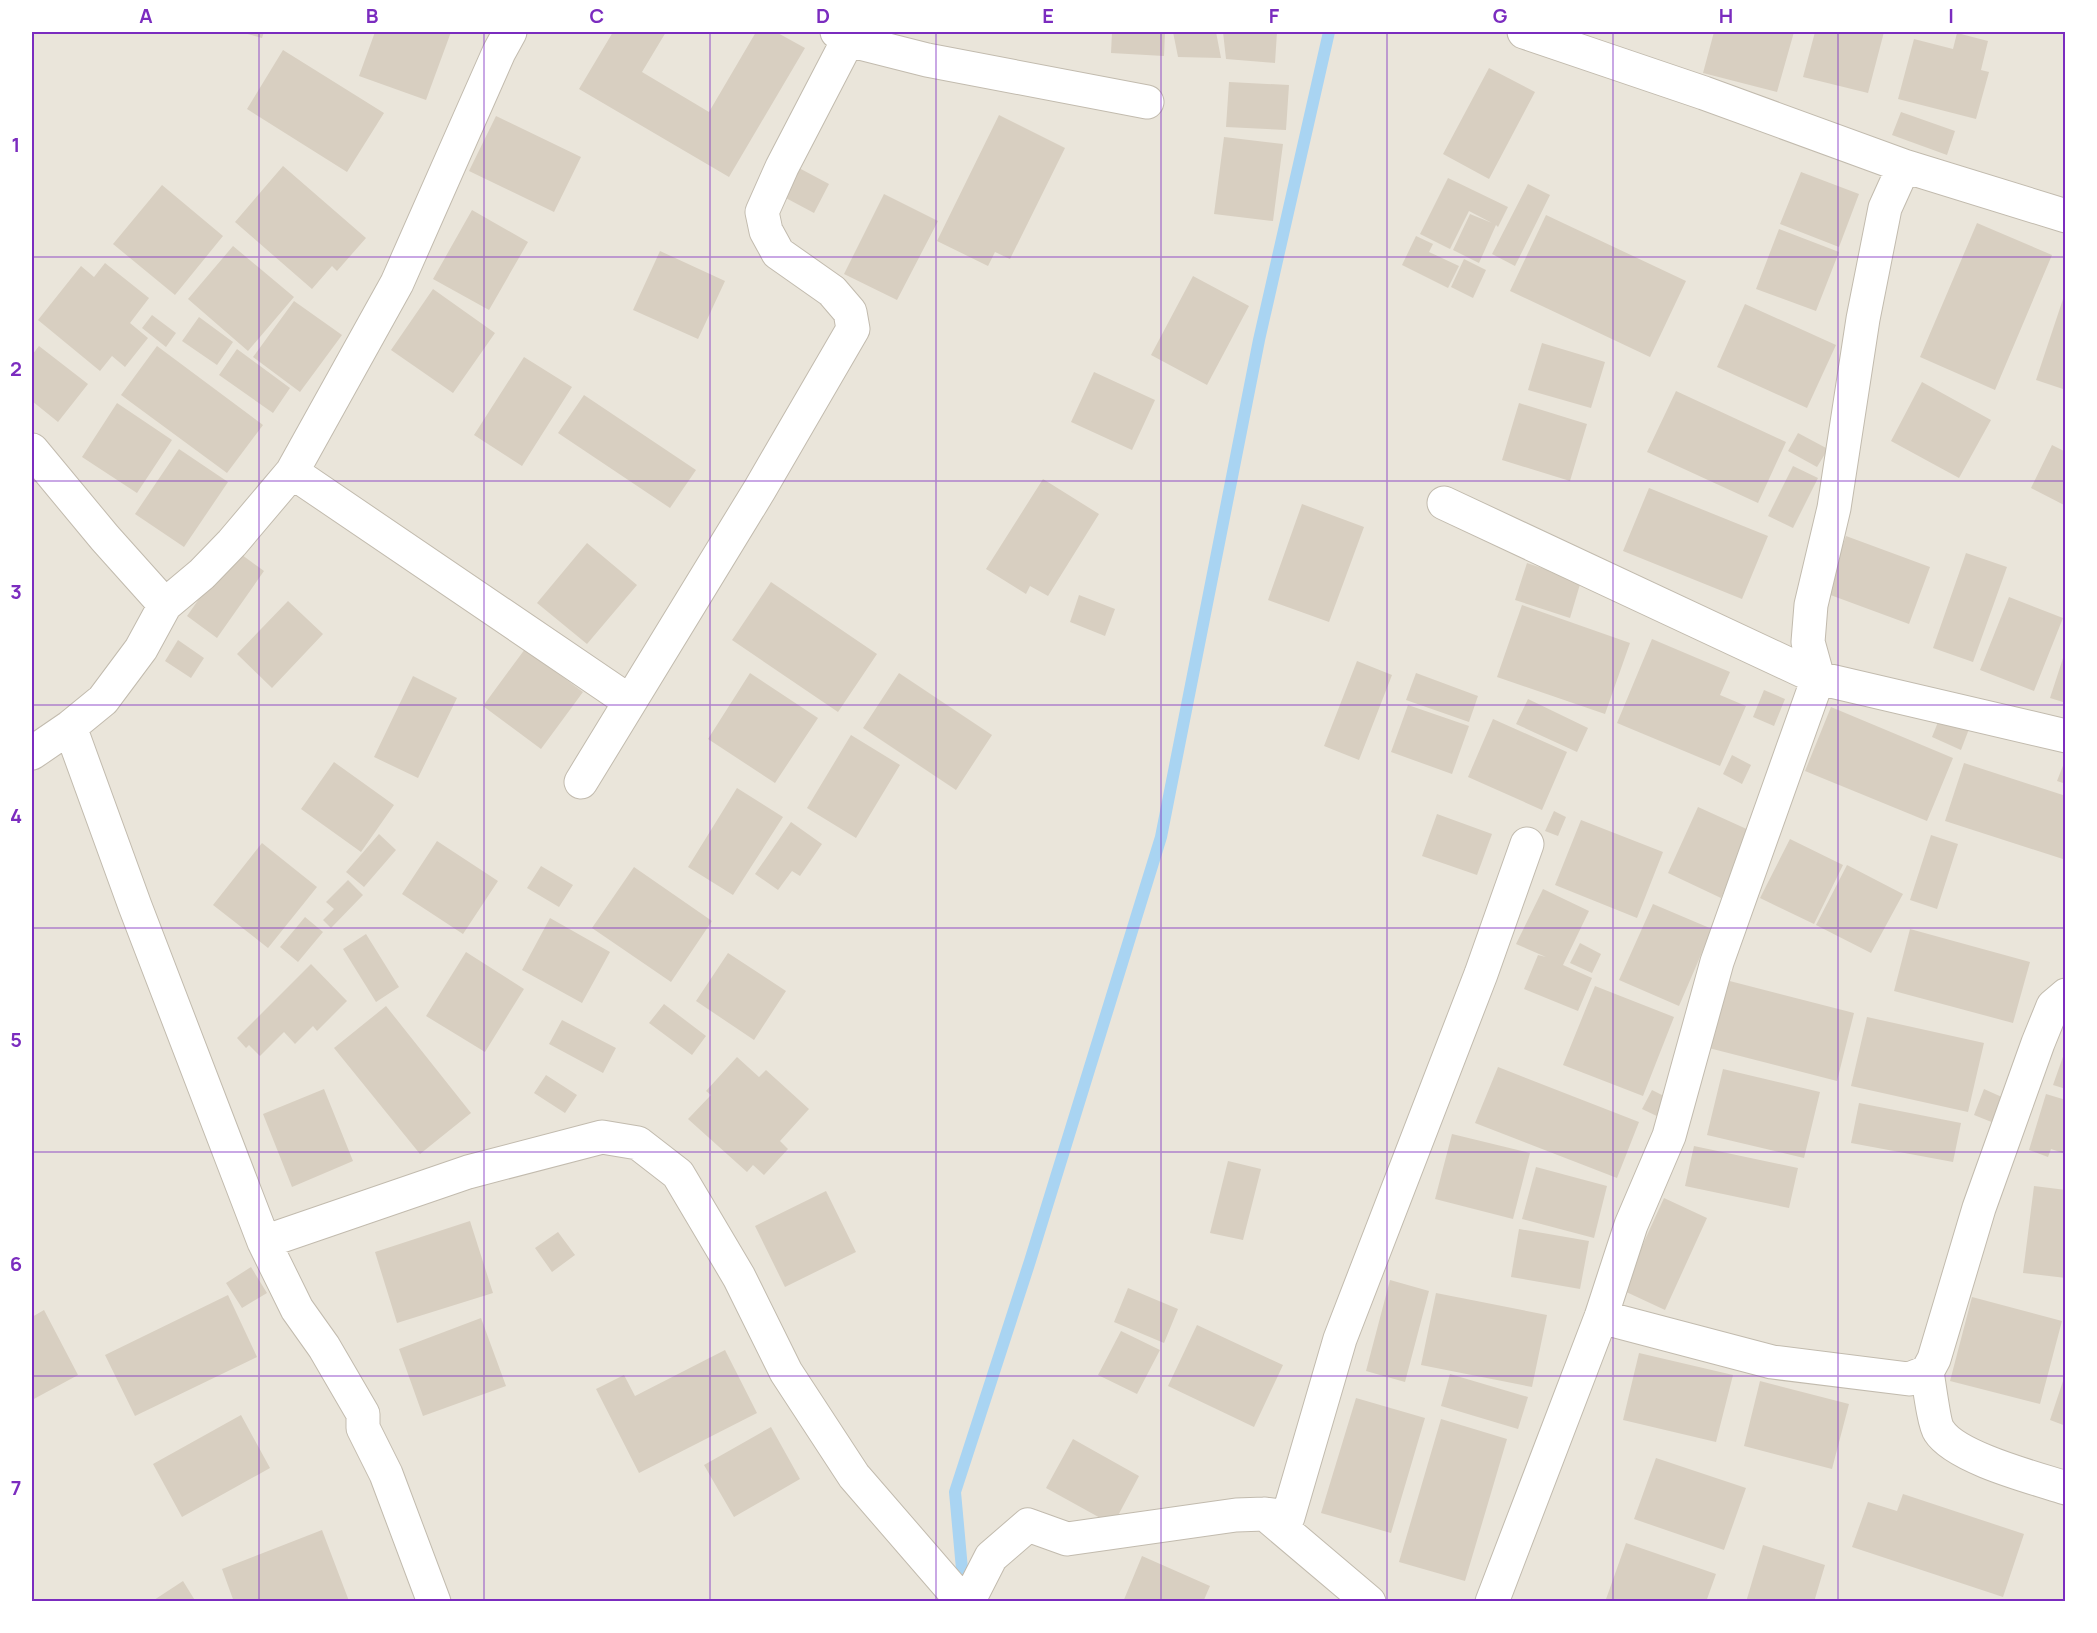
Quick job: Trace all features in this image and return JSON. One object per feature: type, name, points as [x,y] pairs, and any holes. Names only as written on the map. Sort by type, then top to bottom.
[{"type":"street","points":[[32,753],[70,727],[103,700],[141,649],[165,604],[202,574],[225,551],[292,472],[397,282],[510,32]]},
{"type":"street","points":[[1524,32],[1704,93],[1904,166],[2066,216]]},
{"type":"street","points":[[581,782],[760,489],[853,329],[850,312],[832,291],[778,253],[766,231],[762,212],[842,36],[927,60],[1147,102]]},
{"type":"street","points":[[1492,1602],[1601,1317],[1631,1225],[1668,1136],[1717,962],[1818,678],[1808,642],[1811,605],[1834,508],[1863,319],[1885,208],[1904,166]]},
{"type":"street","points":[[32,450],[105,538],[165,604]]},
{"type":"street","points":[[292,472],[629,701]]},
{"type":"street","points":[[1444,503],[1818,678],[2066,736]]},
{"type":"street","points":[[70,727],[181,1027],[264,1242],[297,1309],[324,1347],[363,1414],[363,1428],[386,1474],[434,1602]]},
{"type":"street","points":[[968,1602],[991,1557],[1029,1525],[1067,1539],[1236,1515],[1265,1514],[1288,1517],[1340,1339],[1480,974],[1527,844]]},
{"type":"street","points":[[1601,1317],[1772,1362],[1909,1379],[1926,1372],[1934,1359],[1979,1208],[2038,1043],[2053,1006],[2066,995]]},
{"type":"street","points":[[264,1242],[479,1169],[602,1137],[638,1143],[678,1174],[740,1277],[786,1372],[854,1476],[963,1602]]},
{"type":"street","points":[[1926,1372],[1938,1431],[1956,1448],[1982,1460],[2066,1488]]},
{"type":"street","points":[[1265,1514],[1369,1602]]},
{"type":"shaded area","points":[[32,32],[2065,32],[2065,1601],[32,1601]]},
{"type":"building","points":[[240,32],[264,32],[262,38]]},
{"type":"building","points":[[375,32],[451,32],[426,100],[359,76]]},
{"type":"building","points":[[613,32],[666,32],[642,72],[709,112],[756,32],[776,32],[805,48],[729,177],[579,89]]},
{"type":"building","points":[[1112,32],[1165,32],[1164,56],[1111,53]]},
{"type":"building","points":[[1173,32],[1216,32],[1221,58],[1178,57]]},
{"type":"building","points":[[1223,32],[1277,32],[1275,63],[1226,59]]},
{"type":"building","points":[[1714,32],[1794,32],[1777,92],[1703,73]]},
{"type":"building","points":[[1815,32],[1884,32],[1868,93],[1803,77]]},
{"type":"building","points":[[1957,33],[1988,41],[1981,70],[1989,72],[1976,119],[1898,99],[1914,39],[1953,49]]},
{"type":"building","points":[[283,50],[384,113],[347,172],[247,109]]},
{"type":"building","points":[[1489,68],[1535,92],[1489,179],[1443,154]]},
{"type":"building","points":[[1229,82],[1289,85],[1286,130],[1226,127]]},
{"type":"building","points":[[1901,112],[1955,131],[1947,155],[1892,135]]},
{"type":"building","points":[[999,115],[1065,148],[1010,259],[995,252],[988,266],[937,241]]},
{"type":"building","points":[[496,116],[581,157],[554,212],[469,171]]},
{"type":"building","points":[[1224,137],[1283,144],[1273,221],[1214,214]]},
{"type":"building","points":[[283,166],[366,238],[337,271],[332,266],[312,289],[235,222]]},
{"type":"building","points":[[799,168],[829,184],[814,213],[784,197]]},
{"type":"building","points":[[1801,172],[1859,194],[1839,247],[1780,224]]},
{"type":"building","points":[[1448,178],[1508,207],[1498,227],[1496,225],[1479,263],[1453,250],[1470,214],[1492,223],[1469,211],[1450,249],[1420,234]]},
{"type":"building","points":[[1528,184],[1550,195],[1515,266],[1492,254]]},
{"type":"building","points":[[162,185],[223,236],[175,295],[113,244]]},
{"type":"building","points":[[884,194],[938,221],[897,300],[844,274]]},
{"type":"building","points":[[472,210],[528,242],[489,310],[433,279]]},
{"type":"building","points":[[1546,215],[1686,281],[1650,357],[1510,291]]},
{"type":"building","points":[[1977,223],[2052,255],[1995,390],[1920,357]]},
{"type":"building","points":[[1779,229],[1839,252],[1816,311],[1756,289]]},
{"type":"building","points":[[1416,236],[1433,244],[1429,252],[1459,266],[1448,288],[1402,265]]},
{"type":"building","points":[[233,246],[294,297],[248,351],[188,299]]},
{"type":"building","points":[[660,251],[725,281],[698,339],[633,310]]},
{"type":"building","points":[[1464,259],[1486,270],[1473,298],[1451,287]]},
{"type":"building","points":[[105,263],[149,298],[130,323],[148,338],[125,367],[112,356],[100,371],[38,320],[81,266],[94,277]]},
{"type":"building","points":[[1193,276],[1249,306],[1207,385],[1151,355]]},
{"type":"building","points":[[433,289],[495,333],[453,393],[391,350]]},
{"type":"building","points":[[2066,293],[2066,390],[2036,380]]},
{"type":"building","points":[[294,301],[342,335],[300,392],[253,357]]},
{"type":"building","points":[[1745,304],[1836,345],[1807,408],[1717,367]]},
{"type":"building","points":[[152,315],[176,333],[166,347],[142,328]]},
{"type":"building","points":[[199,317],[233,342],[217,365],[182,341]]},
{"type":"building","points":[[1542,343],[1605,362],[1591,408],[1528,390]]},
{"type":"building","points":[[39,346],[88,384],[58,422],[32,401],[32,355]]},
{"type":"building","points":[[157,346],[263,425],[227,473],[121,395]]},
{"type":"building","points":[[237,349],[290,388],[273,413],[219,375]]},
{"type":"building","points":[[524,357],[572,387],[522,466],[474,435]]},
{"type":"building","points":[[1094,372],[1155,400],[1132,450],[1071,422]]},
{"type":"building","points":[[1922,382],[1991,420],[1959,478],[1891,441]]},
{"type":"building","points":[[1676,391],[1786,442],[1758,503],[1647,452]]},
{"type":"building","points":[[584,395],[696,470],[670,508],[558,433]]},
{"type":"building","points":[[117,403],[172,440],[137,493],[82,457]]},
{"type":"building","points":[[1519,403],[1587,424],[1570,481],[1502,460]]},
{"type":"building","points":[[1798,433],[1828,449],[1817,467],[1788,451]]},
{"type":"building","points":[[2052,445],[2066,452],[2066,506],[2031,488]]},
{"type":"building","points":[[179,449],[228,482],[184,547],[135,514]]},
{"type":"building","points":[[1793,466],[1818,478],[1793,528],[1768,516]]},
{"type":"building","points":[[1043,479],[1099,514],[1048,596],[1030,586],[1026,594],[986,569]]},
{"type":"building","points":[[1649,488],[1768,536],[1742,599],[1623,551]]},
{"type":"building","points":[[1302,504],[1364,527],[1329,622],[1268,600]]},
{"type":"building","points":[[1846,536],[1930,567],[1909,624],[1825,593]]},
{"type":"building","points":[[587,543],[637,585],[587,644],[537,603]]},
{"type":"building","points":[[234,549],[264,571],[217,638],[187,616]]},
{"type":"building","points":[[1966,553],[2007,567],[1973,662],[1933,648]]},
{"type":"building","points":[[1527,563],[1581,581],[1570,618],[1515,600]]},
{"type":"building","points":[[771,582],[877,654],[838,712],[732,640]]},
{"type":"building","points":[[1079,595],[1115,609],[1105,636],[1070,622]]},
{"type":"building","points":[[2009,597],[2063,618],[2034,691],[1980,670]]},
{"type":"building","points":[[288,601],[323,634],[272,688],[237,654]]},
{"type":"building","points":[[1522,605],[1630,643],[1605,714],[1497,677]]},
{"type":"building","points":[[1652,639],[1730,672],[1720,695],[1746,706],[1720,766],[1617,723]]},
{"type":"building","points":[[178,640],[204,658],[191,678],[165,661]]},
{"type":"building","points":[[525,649],[583,692],[541,749],[483,706]]},
{"type":"building","points":[[2066,652],[2066,703],[2050,698]]},
{"type":"building","points":[[1357,661],[1392,675],[1359,760],[1324,746]]},
{"type":"building","points":[[750,673],[818,718],[775,783],[708,739]]},
{"type":"building","points":[[899,673],[992,735],[956,790],[863,728]]},
{"type":"building","points":[[1416,673],[1478,696],[1469,722],[1406,700]]},
{"type":"building","points":[[413,676],[457,698],[418,778],[374,757]]},
{"type":"building","points":[[1764,690],[1785,699],[1774,726],[1753,717]]},
{"type":"building","points":[[1528,699],[1588,728],[1577,752],[1516,724]]},
{"type":"building","points":[[1408,705],[1469,726],[1452,774],[1391,752]]},
{"type":"building","points":[[1831,707],[1953,758],[1927,821],[1805,771]]},
{"type":"building","points":[[1940,717],[1969,729],[1961,750],[1932,737]]},
{"type":"building","points":[[1493,719],[1567,752],[1542,810],[1468,777]]},
{"type":"building","points":[[851,735],[900,765],[856,838],[807,808]]},
{"type":"building","points":[[1732,755],[1751,765],[1742,784],[1723,774]]},
{"type":"building","points":[[2066,758],[2066,784],[2057,781]]},
{"type":"building","points":[[334,762],[394,805],[361,852],[301,809]]},
{"type":"building","points":[[1964,763],[2066,796],[2066,860],[1945,821]]},
{"type":"building","points":[[737,788],[783,817],[733,895],[688,867]]},
{"type":"building","points":[[1698,807],[1751,831],[1721,898],[1668,873]]},
{"type":"building","points":[[1554,811],[1566,817],[1558,836],[1545,831]]},
{"type":"building","points":[[1437,814],[1492,834],[1477,875],[1422,856]]},
{"type":"building","points":[[1581,820],[1663,852],[1637,918],[1555,885]]},
{"type":"building","points":[[791,822],[822,844],[800,876],[792,871],[778,890],[755,874]]},
{"type":"building","points":[[379,834],[396,850],[364,887],[346,872]]},
{"type":"building","points":[[1931,835],[1958,844],[1937,909],[1910,900]]},
{"type":"building","points":[[1790,839],[1843,865],[1814,924],[1760,898]]},
{"type":"building","points":[[437,841],[498,881],[463,934],[402,894]]},
{"type":"building","points":[[262,843],[317,887],[268,948],[213,905]]},
{"type":"building","points":[[1847,865],[1903,894],[1871,953],[1816,925]]},
{"type":"building","points":[[541,866],[573,885],[559,907],[527,888]]},
{"type":"building","points":[[634,867],[712,921],[671,982],[592,928]]},
{"type":"building","points":[[348,880],[363,895],[331,928],[323,920],[334,909],[326,902]]},
{"type":"building","points":[[1543,889],[1589,911],[1563,965],[1592,978],[1578,1011],[1524,989],[1538,955],[1546,957],[1516,944]]},
{"type":"building","points":[[1653,904],[1712,929],[1679,1006],[1619,980]]},
{"type":"building","points":[[305,917],[323,932],[298,962],[280,947]]},
{"type":"building","points":[[550,918],[610,952],[582,1003],[522,970]]},
{"type":"building","points":[[1910,929],[2030,962],[2013,1023],[1894,991]]},
{"type":"building","points":[[366,934],[399,987],[376,1002],[343,949]]},
{"type":"building","points":[[1580,943],[1601,954],[1592,973],[1570,963]]},
{"type":"building","points":[[466,952],[524,989],[485,1052],[426,1016]]},
{"type":"building","points":[[728,953],[786,991],[754,1040],[696,1001]]},
{"type":"building","points":[[311,964],[347,1001],[317,1031],[313,1026],[295,1044],[284,1032],[260,1056],[249,1045],[246,1048],[237,1038]]},
{"type":"building","points":[[1718,978],[1854,1013],[1837,1081],[1701,1046]]},
{"type":"building","points":[[1595,986],[1674,1017],[1643,1096],[1563,1065]]},
{"type":"building","points":[[664,1004],[706,1036],[692,1055],[649,1023]]},
{"type":"building","points":[[386,1006],[471,1113],[420,1154],[334,1048]]},
{"type":"building","points":[[1867,1017],[1984,1043],[1968,1112],[1851,1086]]},
{"type":"building","points":[[562,1020],[616,1048],[603,1073],[549,1044]]},
{"type":"building","points":[[2066,1051],[2066,1089],[2053,1085]]},
{"type":"building","points":[[737,1057],[759,1077],[766,1070],[809,1109],[780,1141],[788,1149],[764,1175],[753,1165],[747,1172],[688,1119],[711,1095],[706,1091]]},
{"type":"building","points":[[1498,1067],[1639,1122],[1617,1178],[1475,1123]]},
{"type":"building","points":[[1723,1069],[1820,1092],[1804,1158],[1707,1135]]},
{"type":"building","points":[[546,1075],[577,1095],[565,1113],[534,1093]]},
{"type":"building","points":[[324,1089],[353,1161],[292,1187],[263,1114]]},
{"type":"building","points":[[1984,1089],[2004,1098],[1994,1123],[1974,1115]]},
{"type":"building","points":[[1652,1090],[1670,1099],[1661,1118],[1642,1109]]},
{"type":"building","points":[[2046,1094],[2066,1100],[2066,1154],[2051,1149],[2048,1157],[2029,1150]]},
{"type":"building","points":[[1859,1103],[1961,1123],[1953,1162],[1851,1143]]},
{"type":"building","points":[[1452,1134],[1530,1153],[1513,1219],[1435,1199]]},
{"type":"building","points":[[1694,1146],[1798,1168],[1789,1208],[1685,1186]]},
{"type":"building","points":[[1228,1161],[1261,1169],[1243,1240],[1210,1233]]},
{"type":"building","points":[[1536,1167],[1607,1186],[1594,1238],[1522,1219]]},
{"type":"building","points":[[2034,1186],[2066,1190],[2066,1278],[2023,1273]]},
{"type":"building","points":[[826,1191],[856,1252],[785,1287],[755,1226]]},
{"type":"building","points":[[1664,1198],[1707,1218],[1665,1310],[1622,1290]]},
{"type":"building","points":[[470,1221],[493,1293],[397,1323],[375,1252]]},
{"type":"building","points":[[1519,1229],[1589,1241],[1580,1289],[1511,1277]]},
{"type":"building","points":[[558,1232],[575,1255],[552,1272],[535,1248]]},
{"type":"building","points":[[251,1267],[267,1293],[242,1308],[226,1283]]},
{"type":"building","points":[[1390,1280],[1429,1291],[1405,1382],[1366,1371]]},
{"type":"building","points":[[1128,1288],[1178,1309],[1164,1343],[1114,1322]]},
{"type":"building","points":[[1436,1293],[1547,1315],[1532,1387],[1421,1365]]},
{"type":"building","points":[[228,1295],[257,1357],[135,1416],[105,1355]]},
{"type":"building","points":[[1972,1297],[2062,1321],[2040,1404],[1950,1381]]},
{"type":"building","points":[[44,1310],[78,1375],[32,1400],[32,1317]]},
{"type":"building","points":[[481,1318],[506,1386],[423,1416],[399,1349]]},
{"type":"building","points":[[1197,1325],[1283,1365],[1254,1427],[1168,1386]]},
{"type":"building","points":[[1121,1331],[1160,1350],[1137,1394],[1098,1375]]},
{"type":"building","points":[[725,1350],[757,1413],[639,1473],[596,1389],[624,1375],[635,1396]]},
{"type":"building","points":[[1639,1353],[1733,1375],[1716,1442],[1623,1420]]},
{"type":"building","points":[[1450,1374],[1528,1397],[1518,1429],[1441,1406]]},
{"type":"building","points":[[2066,1375],[2066,1426],[2050,1420]]},
{"type":"building","points":[[1760,1381],[1849,1404],[1832,1469],[1744,1446]]},
{"type":"building","points":[[1356,1398],[1425,1418],[1391,1533],[1321,1513]]},
{"type":"building","points":[[241,1415],[270,1468],[182,1517],[153,1464]]},
{"type":"building","points":[[1441,1419],[1507,1439],[1465,1581],[1399,1562]]},
{"type":"building","points":[[771,1427],[800,1479],[734,1517],[704,1465]]},
{"type":"building","points":[[1073,1439],[1139,1476],[1113,1525],[1046,1488]]},
{"type":"building","points":[[1656,1458],[1746,1488],[1724,1550],[1634,1519]]},
{"type":"building","points":[[1903,1494],[2024,1534],[2003,1597],[1852,1547],[1868,1502],[1897,1511]]},
{"type":"building","points":[[322,1530],[349,1601],[234,1602],[222,1569]]},
{"type":"building","points":[[1626,1543],[1716,1574],[1706,1602],[1605,1602]]},
{"type":"building","points":[[1763,1545],[1825,1565],[1814,1602],[1746,1602]]},
{"type":"building","points":[[1142,1556],[1210,1586],[1203,1602],[1123,1602]]},
{"type":"building","points":[[183,1581],[196,1602],[151,1602]]},
{"type":"waterway","points":[[964,1591],[955,1492],[1030,1261],[1161,837],[1259,340],[1329,32]]}]
